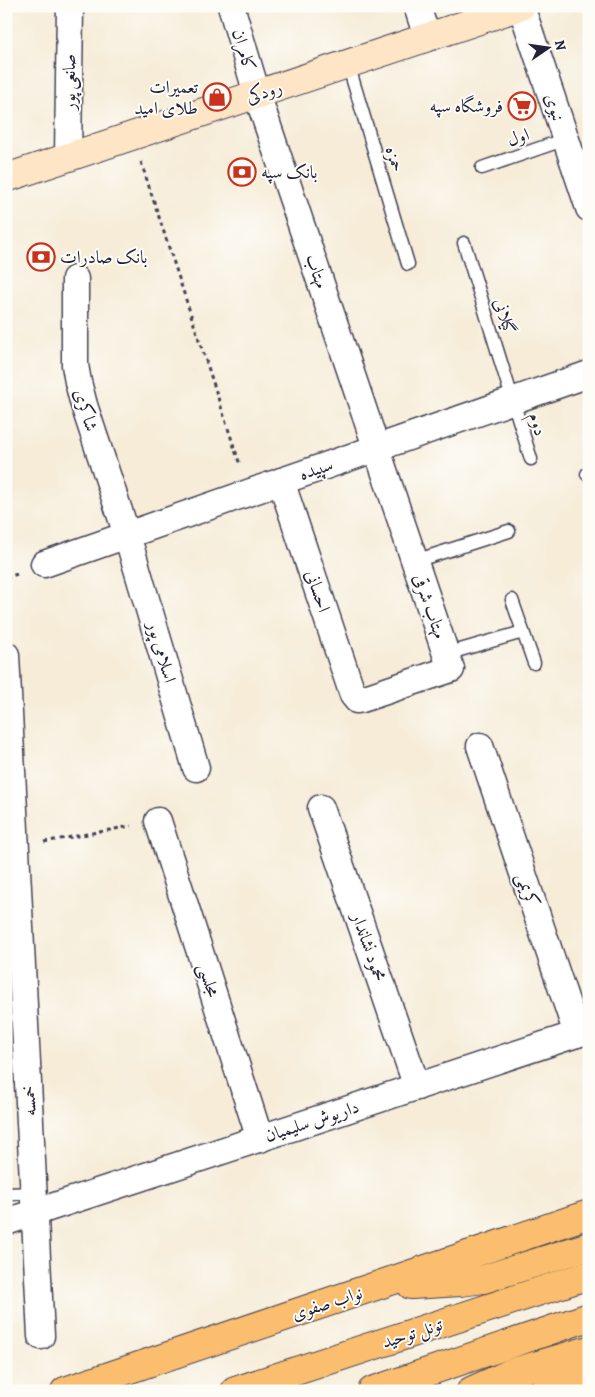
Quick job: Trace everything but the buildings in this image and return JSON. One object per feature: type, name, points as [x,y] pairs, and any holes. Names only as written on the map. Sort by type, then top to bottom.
[{"type":"main road","name":"رودکی","points":[[6,178],[521,6]]},
{"type":"main road","name":"نواب صفوی","points":[[65,1391],[589,1214]]},
{"type":"main road","points":[[379,1286],[484,1279],[589,1246]]},
{"type":"main road","name":"تونل توحید","points":[[235,1391],[589,1275]]},
{"type":"main road","points":[[372,1391],[589,1317]]},
{"type":"main road","points":[[471,1391],[511,1374],[589,1350]]},
{"type":"main road","points":[[543,1391],[589,1376]]},
{"type":"street","name":"صانعی پور","points":[[68,157],[70,6]]},
{"type":"street","name":"کامران","points":[[231,6],[257,94]]},
{"type":"street","points":[[418,6],[427,37]]},
{"type":"street","name":"نبوی","points":[[521,6],[589,208]]},
{"type":"street","name":"مهتاب","points":[[257,94],[377,448]]},
{"type":"street","name":"شاکری","points":[[75,279],[76,365],[78,382],[127,535]]},
{"type":"street","name":"سپیده","points":[[44,564],[589,374]]},
{"type":"street","name":"مهتاب شرقی","points":[[357,700],[451,669],[377,448]]},
{"type":"street","name":"احسانی","points":[[281,481],[353,695],[357,700]]},
{"type":"street","name":"اسلامی پور","points":[[127,535],[196,768]]},
{"type":"street","name":"خمسه","points":[[6,655],[41,1336]]},
{"type":"street","name":"کریمی","points":[[480,746],[583,1032]]},
{"type":"street","name":"محمود نشاندار","points":[[321,808],[417,1087]]},
{"type":"street","name":"مجلسی","points":[[158,821],[260,1139]]},
{"type":"street","name":"داریوش سلیمیان","points":[[6,1222],[35,1202],[260,1139],[583,1032]]},
{"type":"lane","name":"حمزه","points":[[348,64],[408,264]]},
{"type":"lane","name":"اول","points":[[482,168],[566,139]]},
{"type":"lane","name":"گیلانی","points":[[464,242],[513,401]]},
{"type":"lane","name":"دوم","points":[[513,401],[531,459]]},
{"type":"lane","points":[[415,561],[509,531]]},
{"type":"lane","points":[[512,600],[534,663]]},
{"type":"lane","points":[[446,654],[523,632]]},
{"type":"lane","points":[[6,1194],[35,1202]]},
{"type":"path","points":[[132,136],[249,493]]},
{"type":"path","points":[[16,848],[158,821]]},
{"type":"place","name":"تعمیرات طلای امید","points":[[217,97]]},
{"type":"place","name":"فروشگاه سپه","points":[[522,106]]},
{"type":"place","name":"بانک سپه","points":[[242,172]]},
{"type":"place","name":"بانک صادرات","points":[[41,257]]}]
